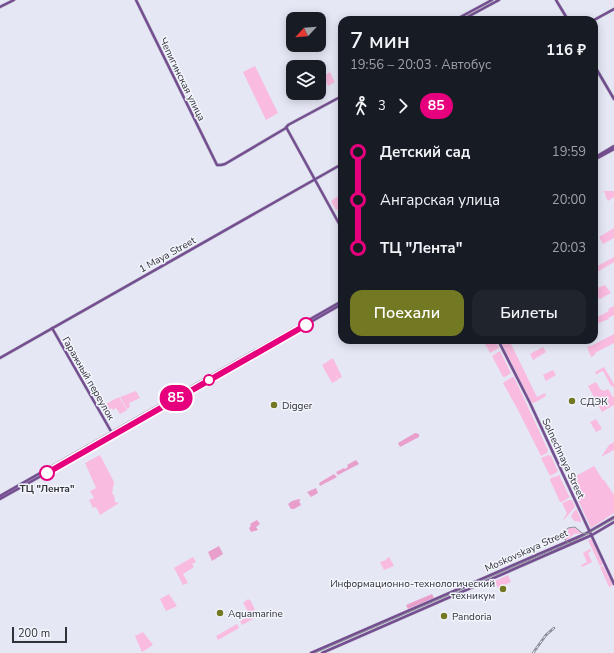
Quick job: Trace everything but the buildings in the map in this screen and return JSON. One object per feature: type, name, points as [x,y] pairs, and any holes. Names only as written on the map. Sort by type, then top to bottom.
[{"type":"street","points":[[0,7],[14,0]]},
{"type":"street","name":"Чепигинская улица","points":[[136,0],[217,165],[225,164],[286,127]]},
{"type":"street","points":[[462,16],[492,0]]},
{"type":"street","points":[[469,16],[499,0]]},
{"type":"street","points":[[556,0],[566,16]]},
{"type":"street","points":[[598,18],[614,9]]},
{"type":"street","points":[[598,72],[614,100]]},
{"type":"street","points":[[338,98],[286,127],[338,222]]},
{"type":"street","points":[[598,157],[614,148]]},
{"type":"street","name":"1 Maya Street","points":[[0,358],[338,166]]},
{"type":"street","points":[[0,499],[338,305]]},
{"type":"street","name":"Гаражный переулок","points":[[52,329],[112,434]]},
{"type":"street","name":"Solnechnaya Street","points":[[500,344],[531,406],[614,584]]},
{"type":"street","points":[[0,496],[112,434]]},
{"type":"street","name":"Moskovskaya Street","points":[[311,653],[590,531],[614,517]]},
{"type":"street","name":"Moskovskaya Street","points":[[322,653],[592,535],[614,522]]},
{"type":"street","points":[[527,559],[526,562],[529,563]]},
{"type":"street","points":[[522,561],[524,562],[523,565]]},
{"type":"street","points":[[390,619],[392,623]]},
{"type":"street","points":[[381,622],[383,627]]},
{"type":"shaded area","points":[[255,66],[278,113],[266,120],[243,72]]},
{"type":"shaded area","points":[[330,72],[335,82],[328,86],[326,75]]},
{"type":"shaded area","points":[[603,191],[614,191],[614,197],[608,201],[605,195],[606,194]]},
{"type":"shaded area","points":[[338,196],[338,209],[336,210],[331,202]]},
{"type":"shaded area","points":[[614,228],[614,238],[603,244],[599,237]]},
{"type":"shaded area","points":[[614,257],[614,262],[598,272],[598,266]]},
{"type":"shaded area","points":[[605,285],[611,293],[600,299],[598,298],[598,288]]},
{"type":"shaded area","points":[[614,306],[614,315],[608,318],[609,319],[598,323],[598,317],[609,311],[608,309]]},
{"type":"shaded area","points":[[614,334],[614,343],[595,353],[595,355],[591,357],[587,347],[598,344],[598,342]]},
{"type":"shaded area","points":[[485,344],[497,344],[499,348],[490,353]]},
{"type":"shaded area","points":[[502,344],[511,344],[537,397],[545,393],[546,396],[534,403],[531,402]]},
{"type":"shaded area","points":[[543,347],[546,352],[533,360],[530,354]]},
{"type":"shaded area","points":[[500,351],[511,373],[505,377],[503,377],[492,356]]},
{"type":"shaded area","points":[[333,358],[342,377],[338,379],[334,372],[338,380],[332,383],[322,365]]},
{"type":"shaded area","points":[[604,367],[614,384],[614,388],[611,386],[603,371],[597,375],[595,372]]},
{"type":"shaded area","points":[[553,370],[556,375],[546,381],[543,375]]},
{"type":"shaded area","points":[[514,377],[548,450],[547,453],[541,456],[503,383]]},
{"type":"shaded area","points":[[596,382],[600,389],[604,391],[608,389],[614,397],[614,405],[602,412],[588,386]]},
{"type":"shaded area","points":[[136,391],[140,398],[129,403],[130,407],[127,409],[120,397]]},
{"type":"shaded area","points":[[119,397],[127,410],[120,414],[116,408],[113,410],[112,408],[107,411],[104,405]]},
{"type":"shaded area","points":[[596,419],[602,429],[596,432],[590,422]]},
{"type":"shaded area","points":[[415,433],[419,434],[419,437],[400,447],[398,443]]},
{"type":"shaded area","points":[[614,442],[614,450],[601,457],[609,445]]},
{"type":"shaded area","points":[[100,455],[114,482],[112,494],[114,495],[115,502],[119,503],[100,515],[96,507],[93,508],[89,500],[94,498],[90,491],[96,488],[85,463]]},
{"type":"shaded area","points":[[548,455],[551,456],[558,471],[550,476],[541,458]]},
{"type":"shaded area","points":[[356,460],[359,464],[338,475],[336,472],[344,468],[345,469],[348,467],[347,465]]},
{"type":"shaded area","points":[[594,466],[614,495],[614,513],[591,528],[569,480]]},
{"type":"shaded area","points":[[334,474],[337,477],[320,486],[319,483]]},
{"type":"shaded area","points":[[560,475],[570,497],[562,502],[560,502],[550,480],[551,478]]},
{"type":"shaded area","points":[[316,488],[318,493],[311,497],[307,492]]},
{"type":"shaded area","points":[[299,499],[301,500],[299,501],[301,505],[291,509],[288,504]]},
{"type":"shaded area","points":[[572,500],[575,507],[562,522],[567,513],[562,503]]},
{"type":"shaded area","points":[[575,510],[577,510],[581,522],[574,521],[571,516]]},
{"type":"shaded area","points":[[257,520],[260,524],[256,527],[258,530],[251,532],[249,528],[251,526],[250,524]]},
{"type":"shaded area","points":[[569,528],[576,528],[582,533],[574,534],[566,541],[565,533]]},
{"type":"shaded area","points":[[588,540],[593,540],[603,563],[600,566]]},
{"type":"shaded area","points":[[219,546],[223,554],[212,561],[208,552]]},
{"type":"shaded area","points":[[590,549],[591,551],[588,553],[592,562],[582,567],[581,565],[587,562],[583,553]]},
{"type":"shaded area","points":[[193,557],[196,562],[192,564],[194,567],[183,574],[188,583],[183,585],[174,568]]},
{"type":"shaded area","points":[[389,557],[394,566],[384,570],[380,562]]},
{"type":"shaded area","points":[[603,566],[613,585],[609,587],[600,567]]},
{"type":"shaded area","points":[[508,575],[511,582],[498,588],[495,581]]},
{"type":"shaded area","points":[[169,594],[177,606],[166,611],[160,599]]},
{"type":"shaded area","points":[[432,594],[434,598],[408,609],[406,605]]},
{"type":"shaded area","points":[[248,599],[251,601],[255,610],[249,613],[243,603]]},
{"type":"shaded area","points":[[257,612],[259,616],[242,625],[240,621]]},
{"type":"shaded area","points":[[237,624],[239,628],[218,640],[216,636]]},
{"type":"shaded area","points":[[143,632],[153,645],[142,652],[135,636]]},
{"type":"tram line","points":[[315,653],[578,539],[614,519]]},
{"type":"tram line","points":[[572,542],[568,543],[564,538],[565,532],[568,528],[575,527],[582,533],[588,534]]},
{"type":"railway","points":[[533,653],[546,635],[554,628]]},
{"type":"bus line","name":"85","points":[[47,473],[306,325]]},
{"type":"place","name":"СДЭК","points":[[572,401]]},
{"type":"place","name":"Digger","points":[[274,405]]},
{"type":"place","name":"ТЦ \"Лента\"","points":[[47,473]]},
{"type":"place","name":"Информационно-технологический техникум","points":[[503,589]]},
{"type":"place","name":"Aquamarine","points":[[220,613]]},
{"type":"place","name":"Pandoria","points":[[444,616]]}]
